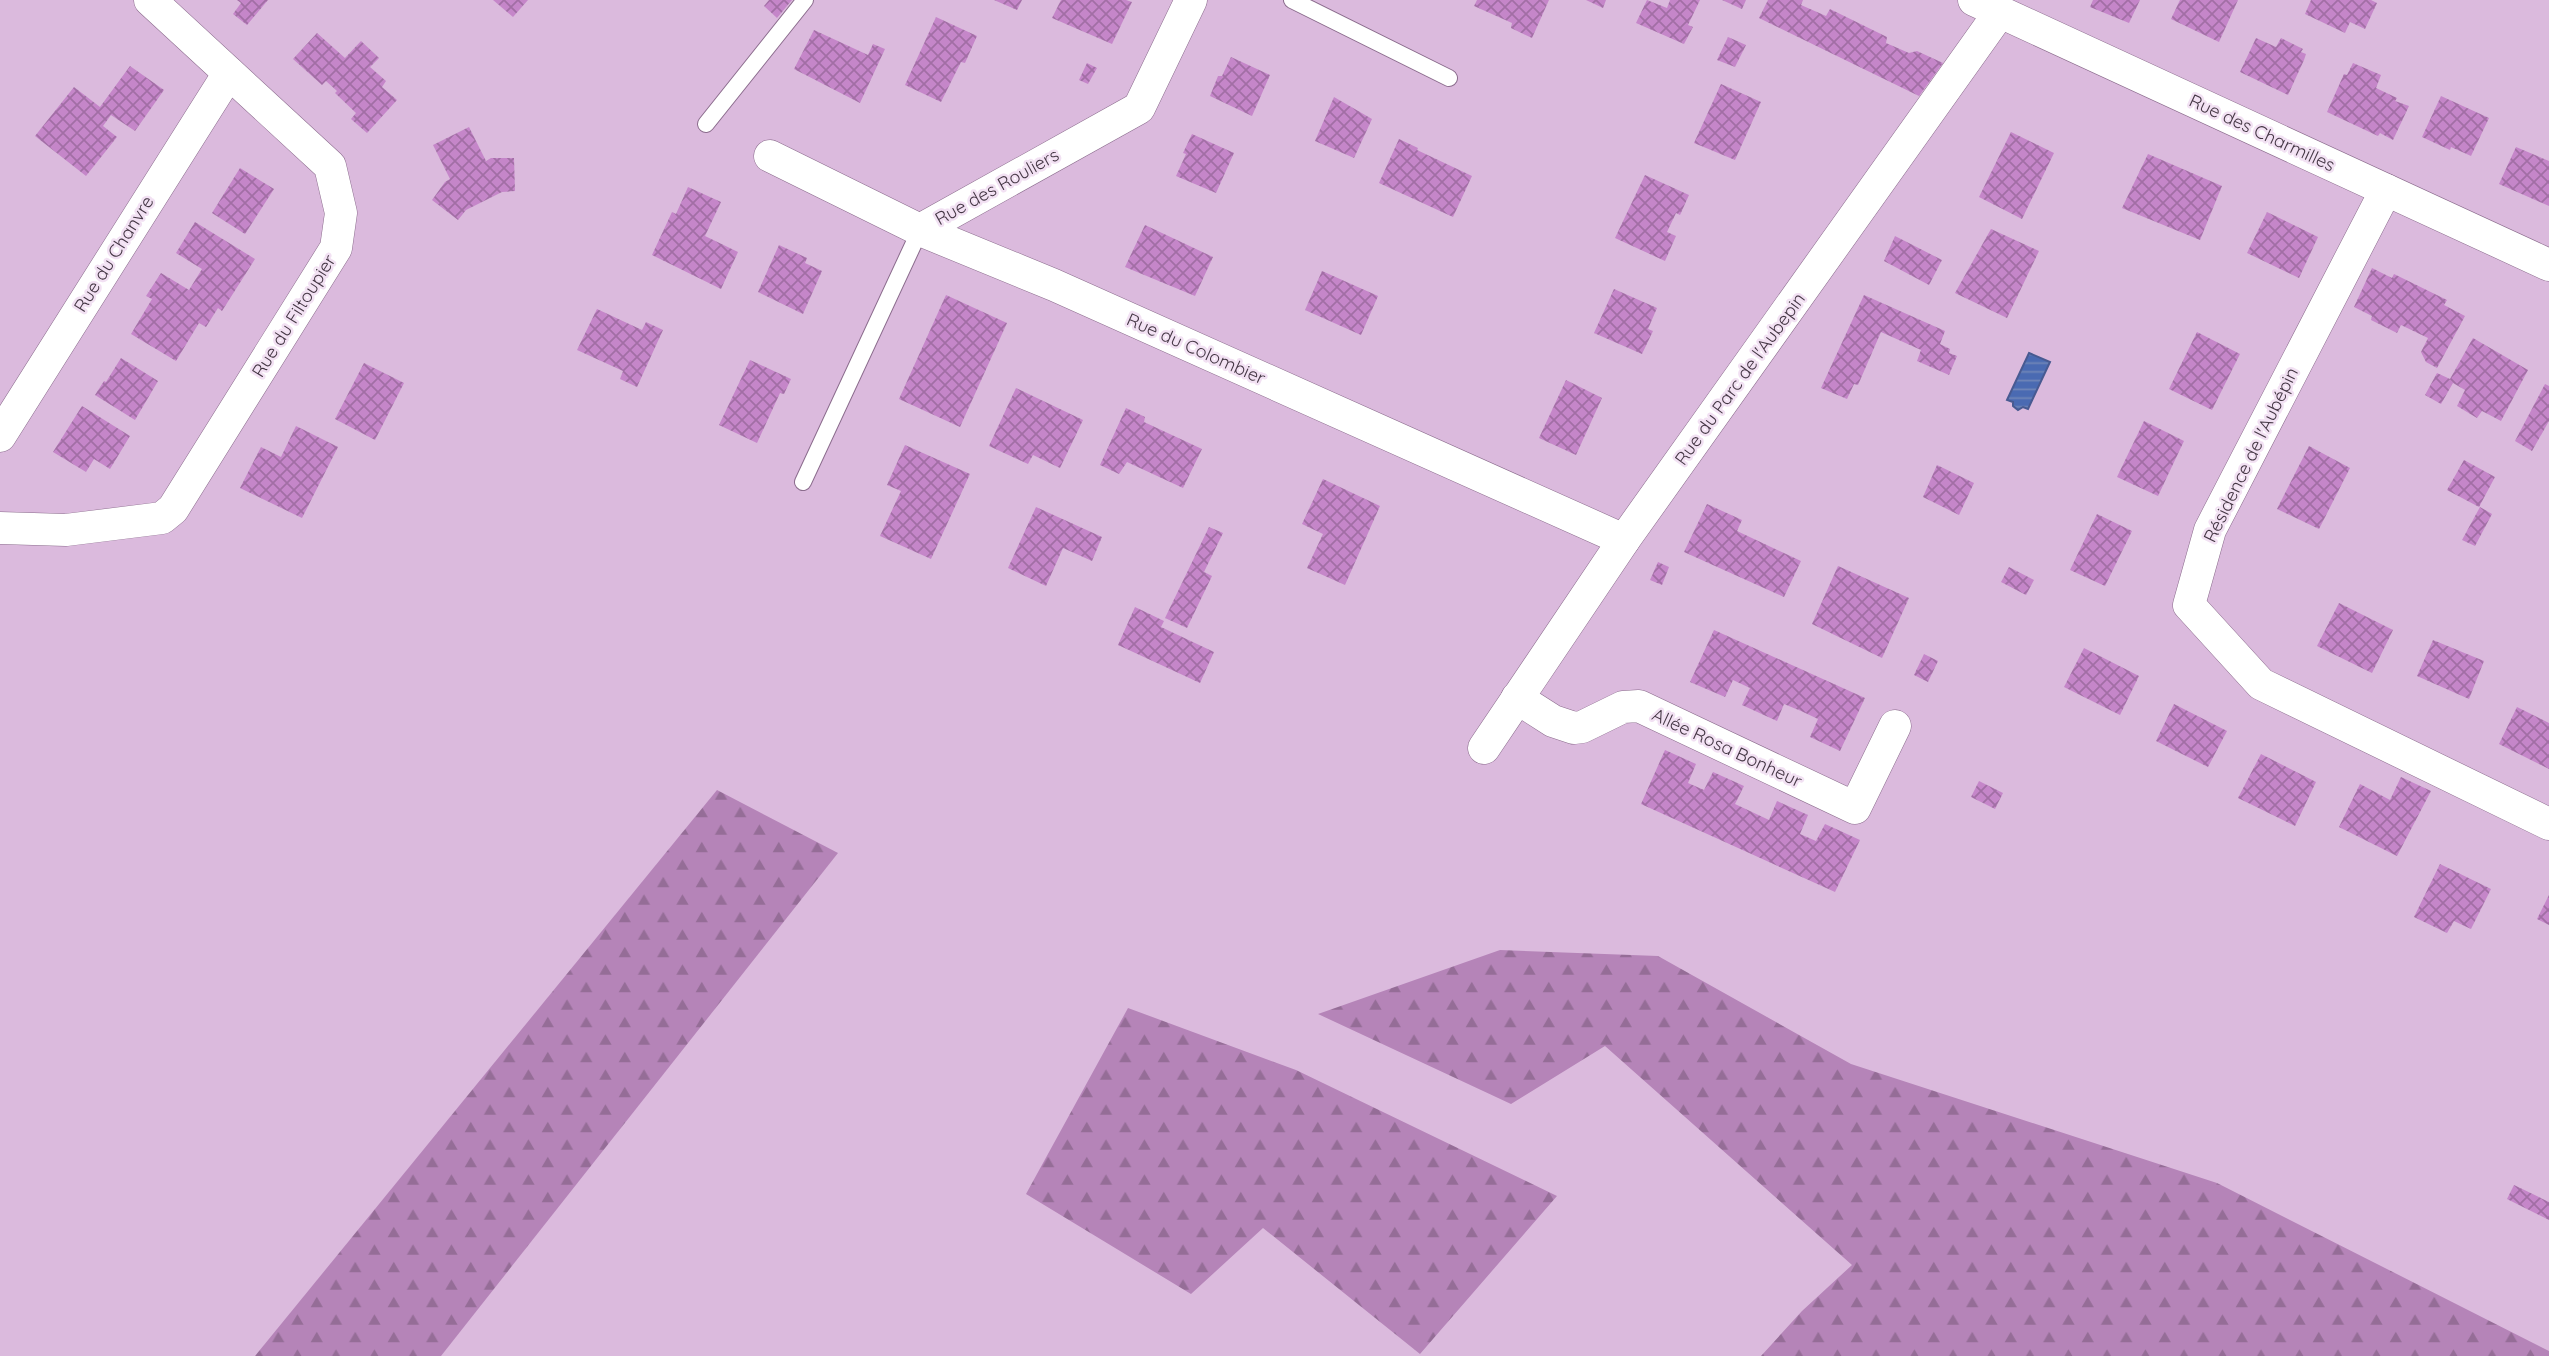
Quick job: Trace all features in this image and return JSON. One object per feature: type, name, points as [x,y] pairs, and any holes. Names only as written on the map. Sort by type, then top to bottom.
[{"type":"street","name":"Rue du Filtoupier","points":[[0,528],[66,530],[162,519],[173,509],[336,248],[341,213],[330,166],[149,0]]},
{"type":"street","name":"Rue des Rouliers","points":[[920,230],[1139,108],[1191,0]]},
{"type":"street","name":"Rue des Charmilles","points":[[2004,8],[2549,265]]},
{"type":"street","name":"Rue du Parc de l'Aubepin","points":[[1483,748],[1624,540],[2004,8]]},
{"type":"street","name":"Rue du Chanvre","points":[[0,436],[229,73]]},
{"type":"street","name":"Rue du Colombier","points":[[770,156],[920,230],[1054,285],[1624,540]]},
{"type":"street","name":"Résidence de l'Aubépin","points":[[2386,190],[2210,530],[2189,605],[2261,684],[2549,824]]},
{"type":"street","name":"Allée Rosa Bonheur","points":[[1517,698],[1553,721],[1574,728],[1583,727],[1623,707],[1639,706],[1855,808],[1895,726]]},
{"type":"lane","points":[[706,124],[805,0]]},
{"type":"lane","points":[[1292,0],[1449,78]]},
{"type":"lane","name":"Rue des Rouliers","points":[[803,482],[920,230]]},
{"type":"green space","points":[[717,790],[838,853],[441,1356],[255,1356]]},
{"type":"green space","points":[[1500,950],[1658,956],[1851,1064],[2217,1183],[2549,1351],[2549,1356],[1761,1356],[1802,1311],[1852,1265],[1605,1046],[1511,1104],[1318,1014]]},
{"type":"green space","points":[[1128,1008],[1296,1070],[1557,1196],[1420,1354],[1263,1228],[1191,1294],[1026,1194]]},
{"type":"water","points":[[2029,353],[2050,362],[2028,409],[2023,407],[2018,410],[2013,406],[2013,402],[2007,400]]},
{"type":"building","points":[[237,0],[268,0],[247,25],[233,14],[241,3]]},
{"type":"building","points":[[493,0],[528,0],[513,17]]},
{"type":"building","points":[[769,0],[792,0],[777,18],[764,6]]},
{"type":"building","points":[[994,0],[1022,0],[1017,10]]},
{"type":"building","points":[[1061,0],[1132,2],[1112,44],[1052,18]]},
{"type":"building","points":[[1477,0],[1549,0],[1532,38],[1511,28],[1512,23],[1474,6]]},
{"type":"building","points":[[1586,0],[1606,0],[1603,8]]},
{"type":"building","points":[[1647,0],[1667,8],[1670,0],[1700,0],[1688,25],[1693,27],[1684,44],[1636,23]]},
{"type":"building","points":[[1722,0],[1746,0],[1742,9]]},
{"type":"building","points":[[1768,0],[1803,0],[1801,5],[1826,16],[1830,9],[1887,37],[1886,43],[1909,53],[1917,51],[1943,63],[1919,96],[1759,18]]},
{"type":"building","points":[[2093,0],[2140,0],[2129,23],[2090,7]]},
{"type":"building","points":[[2180,0],[2238,0],[2219,42],[2171,19]]},
{"type":"building","points":[[2311,0],[2371,0],[2377,3],[2365,29],[2350,22],[2345,33],[2305,14]]},
{"type":"building","points":[[936,17],[977,36],[965,63],[961,62],[941,102],[905,85]]},
{"type":"building","points":[[814,30],[868,55],[873,44],[885,49],[860,103],[794,69]]},
{"type":"building","points":[[317,33],[345,58],[361,41],[379,58],[370,67],[386,81],[382,87],[397,100],[367,133],[351,119],[356,113],[335,93],[337,91],[326,81],[322,85],[293,59]]},
{"type":"building","points":[[1728,37],[1746,45],[1735,67],[1717,60]]},
{"type":"building","points":[[2256,38],[2276,47],[2281,38],[2303,49],[2301,52],[2306,54],[2288,95],[2240,72]]},
{"type":"building","points":[[1231,57],[1270,75],[1252,116],[1210,96],[1218,76],[1222,76]]},
{"type":"building","points":[[1087,63],[1097,68],[1088,84],[1079,80]]},
{"type":"building","points":[[2353,63],[2381,75],[2376,88],[2397,98],[2395,101],[2409,106],[2393,140],[2380,133],[2378,136],[2327,112],[2344,74],[2347,75]]},
{"type":"building","points":[[130,66],[164,90],[135,131],[111,115],[103,126],[117,137],[86,176],[35,136],[74,87],[100,107]]},
{"type":"building","points":[[1721,84],[1761,102],[1735,160],[1694,143]]},
{"type":"building","points":[[2441,96],[2489,118],[2471,156],[2422,137]]},
{"type":"building","points":[[1334,97],[1372,119],[1354,158],[1315,141]]},
{"type":"building","points":[[469,127],[486,161],[491,158],[514,158],[515,191],[502,192],[466,210],[458,220],[432,200],[450,179],[433,145]]},
{"type":"building","points":[[2011,132],[2054,153],[2022,219],[1979,197]]},
{"type":"building","points":[[1192,134],[1234,153],[1216,193],[1176,176]]},
{"type":"building","points":[[1399,139],[1472,176],[1453,217],[1379,183]]},
{"type":"building","points":[[2516,147],[2549,161],[2549,206],[2499,184]]},
{"type":"building","points":[[2148,154],[2222,186],[2200,240],[2122,208]]},
{"type":"building","points":[[240,168],[274,189],[245,234],[212,213]]},
{"type":"building","points":[[1645,175],[1689,195],[1680,215],[1676,213],[1667,232],[1676,236],[1665,261],[1615,238]]},
{"type":"building","points":[[688,187],[721,202],[705,236],[738,252],[721,289],[652,255],[672,212],[676,214]]},
{"type":"building","points":[[2267,212],[2318,237],[2299,278],[2247,253]]},
{"type":"building","points":[[195,222],[255,259],[222,311],[218,308],[206,327],[199,323],[176,361],[131,334],[152,299],[146,296],[161,273],[189,290],[202,269],[176,253]]},
{"type":"building","points":[[1145,225],[1213,257],[1195,296],[1125,267]]},
{"type":"building","points":[[1991,229],[2039,251],[2007,318],[1955,293]]},
{"type":"building","points":[[1895,236],[1942,260],[1929,285],[1884,261]]},
{"type":"building","points":[[779,245],[807,258],[805,263],[822,271],[803,314],[758,292]]},
{"type":"building","points":[[2372,268],[2392,278],[2394,274],[2447,300],[2444,305],[2465,316],[2437,368],[2426,362],[2421,352],[2428,338],[2401,325],[2397,333],[2371,320],[2372,316],[2354,307]]},
{"type":"building","points":[[1322,271],[1378,296],[1361,335],[1305,310]]},
{"type":"building","points":[[1614,289],[1657,308],[1648,329],[1653,331],[1642,354],[1594,333]]},
{"type":"building","points":[[946,295],[1007,323],[960,427],[899,399]]},
{"type":"building","points":[[1864,295],[1945,331],[1940,344],[1950,349],[1949,353],[1957,356],[1949,375],[1917,361],[1921,350],[1881,332],[1858,385],[1854,384],[1847,399],[1821,388]]},
{"type":"building","points":[[597,309],[642,330],[646,322],[663,330],[637,387],[620,379],[623,371],[577,350]]},
{"type":"building","points":[[2197,332],[2240,354],[2212,410],[2169,389]]},
{"type":"building","points":[[2473,338],[2528,370],[2501,421],[2482,411],[2477,418],[2457,406],[2465,390],[2453,383],[2441,404],[2425,395],[2437,373],[2450,379]]},
{"type":"building","points":[[121,358],[158,381],[135,420],[95,395]]},
{"type":"building","points":[[750,360],[791,379],[784,394],[780,393],[757,443],[719,425]]},
{"type":"building","points":[[364,363],[404,383],[375,440],[335,419]]},
{"type":"building","points":[[1566,380],[1602,398],[1576,455],[1539,438]]},
{"type":"building","points":[[2545,384],[2549,386],[2549,421],[2532,451],[2515,441]]},
{"type":"building","points":[[1016,388],[1083,420],[1060,468],[1033,455],[1028,464],[989,446]]},
{"type":"building","points":[[82,406],[130,436],[110,469],[94,459],[86,472],[53,452]]},
{"type":"building","points":[[1126,408],[1145,417],[1144,422],[1202,449],[1183,488],[1127,462],[1119,474],[1100,465]]},
{"type":"building","points":[[2144,421],[2184,441],[2158,496],[2117,477]]},
{"type":"building","points":[[296,426],[338,447],[302,518],[240,488],[261,447],[281,457]]},
{"type":"building","points":[[905,445],[970,474],[931,559],[880,536],[901,491],[887,485]]},
{"type":"building","points":[[2309,446],[2350,468],[2319,529],[2277,509]]},
{"type":"building","points":[[2464,460],[2495,477],[2479,507],[2447,490]]},
{"type":"building","points":[[1937,465],[1974,483],[1959,515],[1923,497]]},
{"type":"building","points":[[1323,479],[1380,506],[1345,585],[1307,568],[1323,534],[1302,524]]},
{"type":"building","points":[[1707,504],[1742,520],[1737,531],[1801,561],[1784,597],[1684,552]]},
{"type":"building","points":[[1036,507],[1102,537],[1092,561],[1063,548],[1046,586],[1008,568]]},
{"type":"building","points":[[2480,507],[2492,514],[2475,546],[2462,540]]},
{"type":"building","points":[[2097,514],[2132,531],[2105,586],[2070,570]]},
{"type":"building","points":[[1209,527],[1223,533],[1204,572],[1212,576],[1187,628],[1165,618]]},
{"type":"building","points":[[1658,562],[1669,567],[1662,585],[1650,580]]},
{"type":"building","points":[[1838,566],[1909,598],[1882,658],[1812,624]]},
{"type":"building","points":[[2009,567],[2034,580],[2026,595],[2001,582]]},
{"type":"building","points":[[2339,603],[2393,630],[2372,673],[2317,646]]},
{"type":"building","points":[[1135,607],[1164,621],[1161,627],[1214,652],[1200,683],[1118,645]]},
{"type":"building","points":[[1714,630],[1865,698],[1840,751],[1810,737],[1818,719],[1801,711],[1784,704],[1777,721],[1742,705],[1750,688],[1733,680],[1725,697],[1690,682]]},
{"type":"building","points":[[2433,640],[2484,661],[2469,699],[2417,676]]},
{"type":"building","points":[[2084,648],[2139,676],[2120,715],[2064,687]]},
{"type":"building","points":[[1924,654],[1938,661],[1928,682],[1914,675]]},
{"type":"building","points":[[2174,704],[2227,731],[2208,767],[2156,741]]},
{"type":"building","points":[[2517,707],[2549,723],[2549,769],[2499,744]]},
{"type":"building","points":[[1665,750],[1696,764],[1688,783],[1704,790],[1713,772],[1744,786],[1735,804],[1769,820],[1777,801],[1808,815],[1800,834],[1816,841],[1825,824],[1860,840],[1835,892],[1641,804]]},
{"type":"building","points":[[2261,754],[2316,782],[2295,826],[2238,798]]},
{"type":"building","points":[[2401,777],[2431,791],[2397,856],[2339,827],[2360,784],[2390,800]]},
{"type":"building","points":[[1979,781],[2003,793],[1995,809],[1971,797]]},
{"type":"building","points":[[2440,864],[2491,889],[2471,929],[2454,921],[2447,933],[2414,917]]},
{"type":"building","points":[[2549,895],[2549,925],[2537,919]]},
{"type":"building","points":[[2514,1185],[2549,1202],[2549,1220],[2507,1199]]}]
